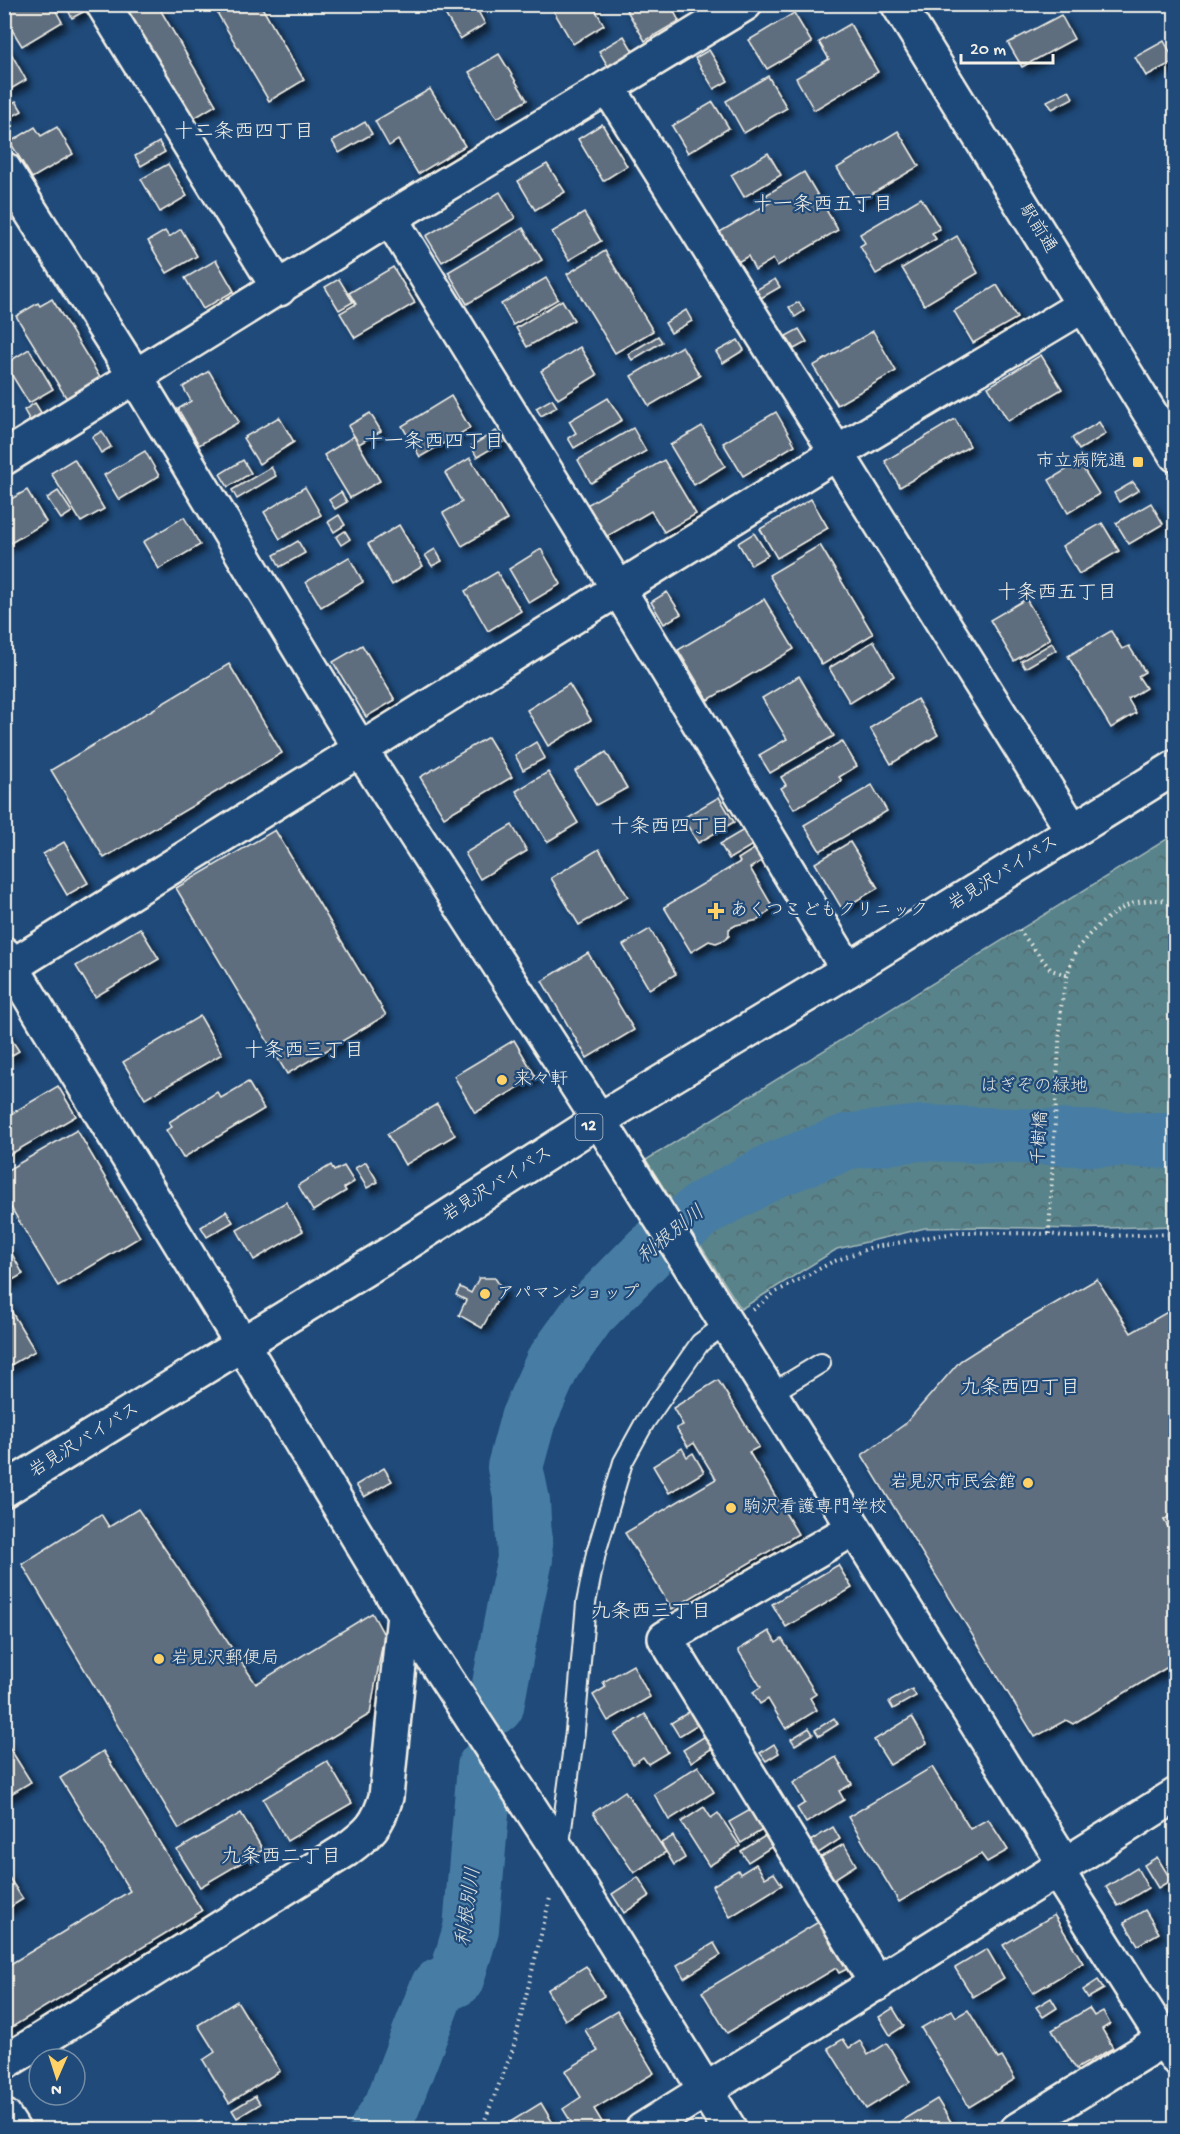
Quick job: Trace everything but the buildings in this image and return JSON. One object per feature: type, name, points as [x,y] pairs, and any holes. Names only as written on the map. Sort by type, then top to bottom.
[{"type":"main road","points":[[103,4],[279,289]]},
{"type":"main road","points":[[4,458],[390,218],[744,4]]},
{"type":"main road","name":"駅前通","points":[[898,4],[1176,455]]},
{"type":"main road","points":[[608,87],[1072,831]]},
{"type":"main road","points":[[4,169],[135,376],[360,748],[599,1120],[770,1394],[1170,2049],[1017,2130]]},
{"type":"main road","points":[[390,218],[619,590],[848,970]]},
{"type":"main road","points":[[730,2130],[559,1852],[404,1614],[242,1344],[7,964],[619,590],[837,453],[1084,305]]},
{"type":"main road","name":"岩見沢バイパス","points":[[6,1486],[396,1250],[599,1120],[848,970],[1176,767]]},
{"type":"main road","points":[[853,1529],[665,1638],[877,1984]]},
{"type":"main road","points":[[4,2063],[368,1835],[380,1817],[386,1797],[404,1614]]},
{"type":"main road","points":[[642,2130],[1176,1795]]},
{"type":"main road","points":[[4,2116],[13,2130]]},
{"type":"lane","points":[[559,1852],[575,1731],[586,1603],[596,1553],[623,1462],[645,1422],[700,1343],[725,1322]]},
{"type":"lane","points":[[770,1394],[821,1363]]},
{"type":"path","name":"千樹橋","points":[[1049,1234],[1061,1007],[1067,975],[1074,955],[1088,937],[1106,920],[1131,904],[1154,899],[1176,901]]},
{"type":"path","points":[[1019,930],[1051,970],[1067,975]]},
{"type":"path","points":[[725,1322],[832,1262],[870,1248],[960,1232],[1049,1234],[1070,1237],[1176,1234]]},
{"type":"path","points":[[481,2130],[513,2049],[548,1908],[559,1852]]},
{"type":"green space","name":"はぎぞの緑地","points":[[1175,834],[1175,1226],[1073,1229],[925,1228],[837,1249],[741,1309],[646,1160]]},
{"type":"waterway","name":"利根別川","points":[[496,1706],[525,1559],[522,1501],[515,1467],[528,1419],[553,1363],[589,1313],[651,1250],[706,1207],[772,1171],[850,1141],[921,1133],[1176,1141]]},
{"type":"waterway","name":"利根別川","points":[[377,2130],[392,2106],[438,1987],[456,1979],[471,1929],[485,1767]]},
{"type":"place","name":"市立病院通","points":[[1138,462]]},
{"type":"place","name":"あくつこどもクリニック","points":[[716,911]]},
{"type":"place","name":"来々軒","points":[[502,1080]]},
{"type":"place","name":"アパマンショップ","points":[[485,1294]]},
{"type":"place","name":"岩見沢市民会館","points":[[1028,1483]]},
{"type":"place","name":"駒沢看護専門学校","points":[[731,1508]]},
{"type":"place","name":"岩見沢郵便局","points":[[159,1659]]},
{"type":"district","name":"十二条西四丁目","points":[[244,133]]},
{"type":"district","name":"十一条西五丁目","points":[[823,206]]},
{"type":"district","name":"十一条西四丁目","points":[[434,443]]},
{"type":"district","name":"十条西五丁目","points":[[1057,594]]},
{"type":"district","name":"十条西四丁目","points":[[670,828]]},
{"type":"district","name":"十条西三丁目","points":[[304,1052]]},
{"type":"district","name":"九条西四丁目","points":[[1020,1389]]},
{"type":"district","name":"九条西三丁目","points":[[651,1613]]},
{"type":"district","name":"九条西二丁目","points":[[281,1858]]}]
